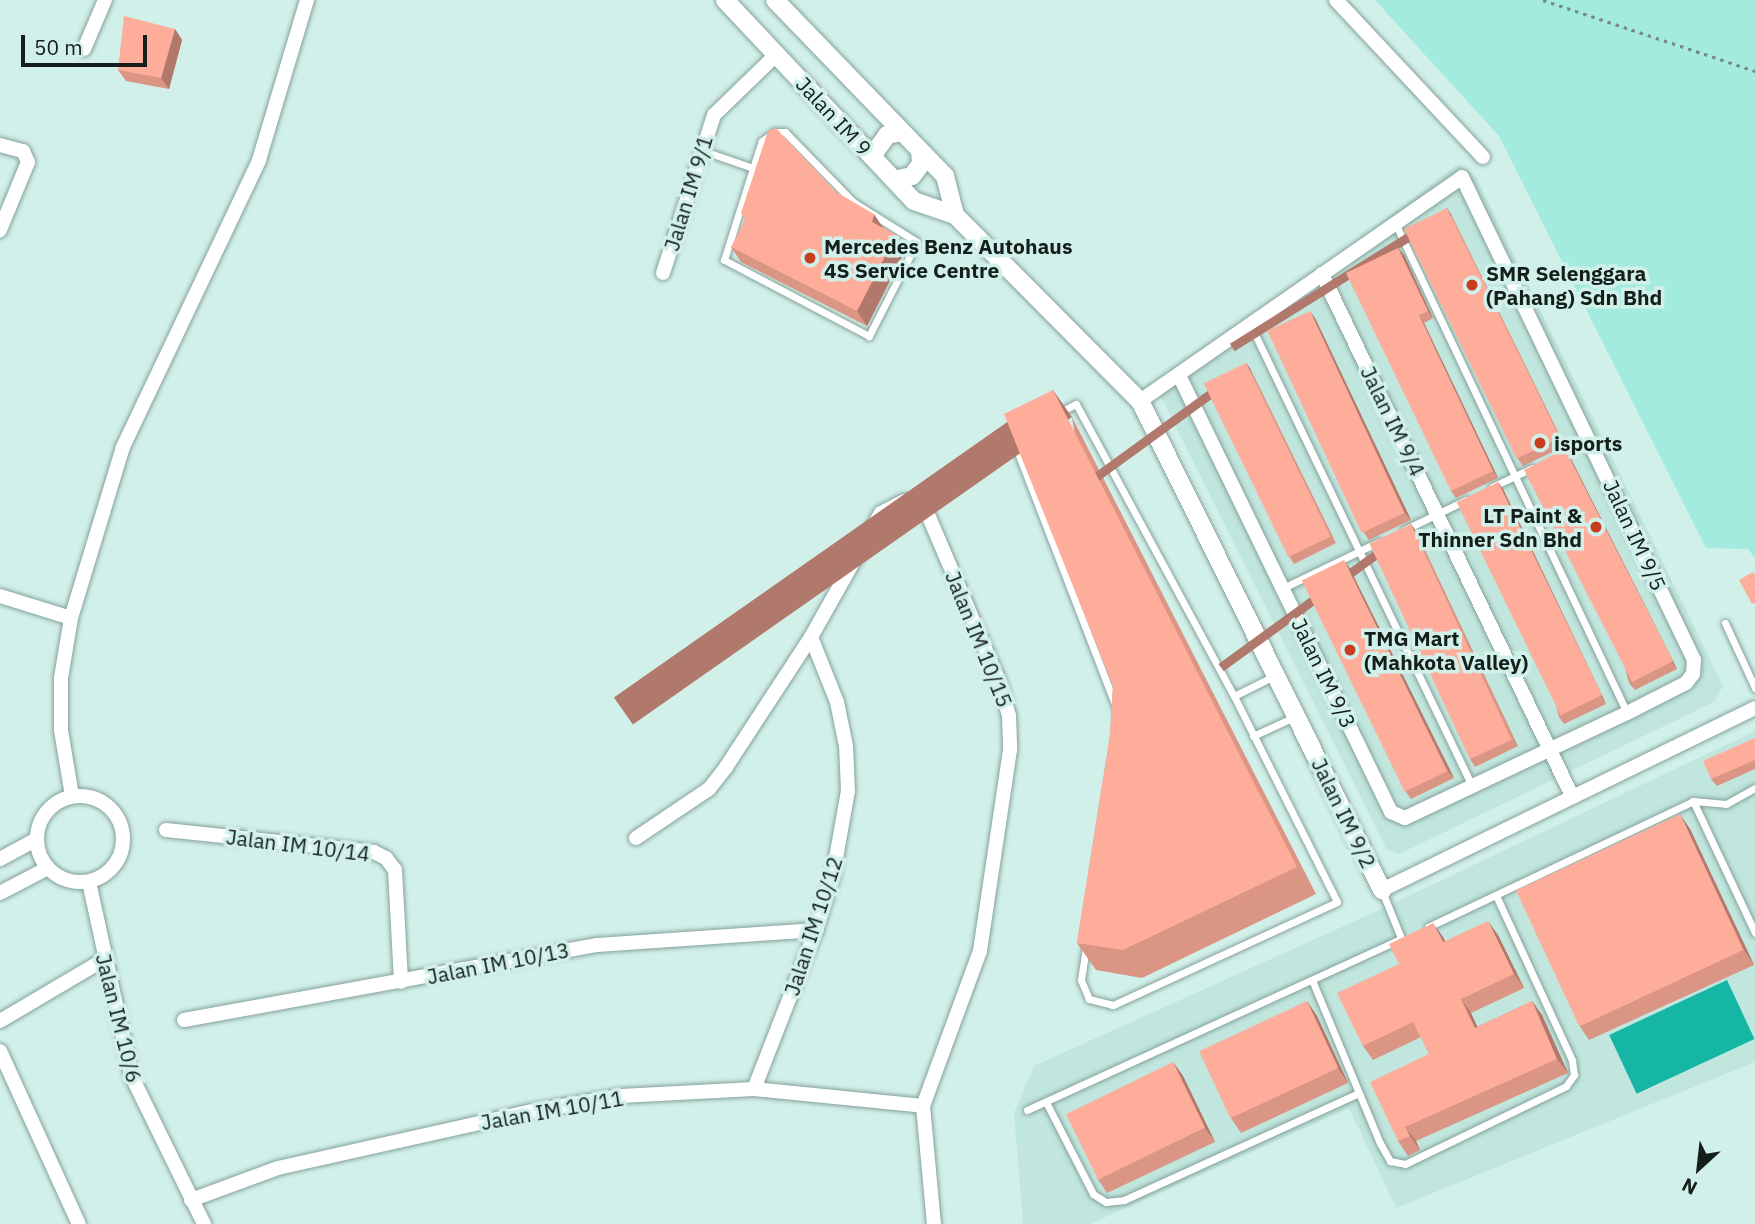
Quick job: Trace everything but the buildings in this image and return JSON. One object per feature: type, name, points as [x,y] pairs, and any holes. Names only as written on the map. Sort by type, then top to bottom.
[{"type":"street","points":[[84,49],[105,0]]},
{"type":"street","points":[[72,796],[61,730],[61,691],[71,618],[123,447],[259,160],[307,0]]},
{"type":"street","name":"Jalan IM 9","points":[[724,0],[914,201],[955,215],[1140,401]]},
{"type":"street","name":"Jalan IM 9","points":[[775,0],[945,176],[955,215]]},
{"type":"street","points":[[1335,0],[1483,157]]},
{"type":"street","name":"Jalan IM 9/1","points":[[663,273],[713,114],[776,55]]},
{"type":"street","points":[[872,156],[887,135],[901,132]]},
{"type":"street","points":[[0,145],[23,151],[28,162],[0,230]]},
{"type":"street","points":[[894,180],[912,176],[921,164],[920,151]]},
{"type":"street","name":"Jalan IM 9/5","points":[[1394,223],[1462,177],[1694,660],[1693,674],[1686,683],[1551,749]]},
{"type":"street","points":[[1140,401],[1394,223]]},
{"type":"street","name":"Jalan IM 9/4","points":[[1322,274],[1572,796]]},
{"type":"street","name":"Jalan IM 9/3","points":[[1180,375],[1391,812],[1405,818],[1551,749]]},
{"type":"street","name":"Jalan IM 9/2","points":[[1140,401],[1382,890],[1755,708]]},
{"type":"street","name":"Jalan IM 10/15","points":[[636,838],[709,789],[811,637],[881,513],[899,501],[917,503],[926,510],[999,681],[1009,715],[1010,750],[985,927],[923,1106],[934,1224]]},
{"type":"street","points":[[0,596],[71,618]]},
{"type":"street","name":"Jalan IM 10/12","points":[[754,1089],[816,930],[833,875],[848,791],[846,746],[837,702],[811,637]]},
{"type":"street","points":[[72,796],[91,797],[109,806],[120,821],[124,840],[119,859],[107,874],[89,882],[60,877],[48,868],[37,839],[46,811],[72,796]]},
{"type":"street","name":"Jalan IM 10/14","points":[[166,830],[374,852],[386,858],[395,870],[401,982]]},
{"type":"street","points":[[0,859],[37,839]]},
{"type":"street","points":[[0,893],[48,868]]},
{"type":"street","name":"Jalan IM 10/6","points":[[89,882],[103,960],[132,1077],[204,1224]]},
{"type":"street","name":"Jalan IM 10/13","points":[[184,1020],[597,945],[816,930]]},
{"type":"street","points":[[0,1021],[103,960]]},
{"type":"street","points":[[0,1051],[79,1224]]},
{"type":"street","name":"Jalan IM 10/11","points":[[191,1200],[278,1168],[571,1103],[754,1089],[923,1106]]},
{"type":"lane","points":[[774,132],[785,132],[853,202],[917,242],[869,336],[724,260],[752,168],[762,141],[774,132]]},
{"type":"lane","points":[[700,149],[752,168]]},
{"type":"lane","points":[[1394,223],[1627,713]]},
{"type":"lane","points":[[1250,324],[1472,786]]},
{"type":"lane","points":[[1076,404],[1234,696],[1337,902],[1113,1005],[1088,999],[1081,980],[1118,736],[1118,712],[1012,437],[1076,404]]},
{"type":"lane","points":[[1552,458],[1590,440]]},
{"type":"lane","points":[[1481,492],[1539,464]]},
{"type":"lane","points":[[1283,588],[1471,498]]},
{"type":"lane","points":[[1725,623],[1755,688]]},
{"type":"lane","points":[[1234,696],[1275,675]]},
{"type":"lane","points":[[1253,736],[1296,716]]},
{"type":"lane","points":[[1027,1110],[1401,938],[1497,898],[1693,801],[1727,804],[1755,788]]},
{"type":"lane","points":[[1693,801],[1755,933]]},
{"type":"lane","points":[[1382,890],[1401,938]]},
{"type":"lane","points":[[1312,980],[1380,1143],[1397,1164],[1566,1086],[1574,1074],[1572,1060],[1497,898]]},
{"type":"lane","points":[[1046,1102],[1093,1194],[1107,1202],[1124,1200],[1359,1093]]},
{"type":"path","points":[[1543,0],[1755,71]]},
{"type":"shaded area","points":[[1375,0],[1755,0],[1755,558],[1748,549],[1706,548],[1499,136]]},
{"type":"shaded area","points":[[1458,164],[1476,177],[1723,686],[1714,702],[1399,854],[1387,850],[1159,393]]},
{"type":"shaded area","points":[[1755,731],[1755,1062],[1396,1208],[1349,1108],[1090,1224],[1023,1224],[1014,1113],[1034,1066],[1375,912]]},
{"type":"shaded area","points":[[1727,980],[1754,1039],[1637,1094],[1609,1035]]},
{"type":"place","name":"Mercedes Benz Autohaus 4S Service Centre","points":[[810,258]]},
{"type":"place","name":"SMR Selenggara (Pahang) Sdn Bhd","points":[[1472,285]]},
{"type":"place","name":"isports","points":[[1540,443]]},
{"type":"place","name":"LT Paint & Thinner Sdn Bhd","points":[[1596,527]]},
{"type":"place","name":"TMG Mart (Mahkota Valley)","points":[[1350,650]]}]
